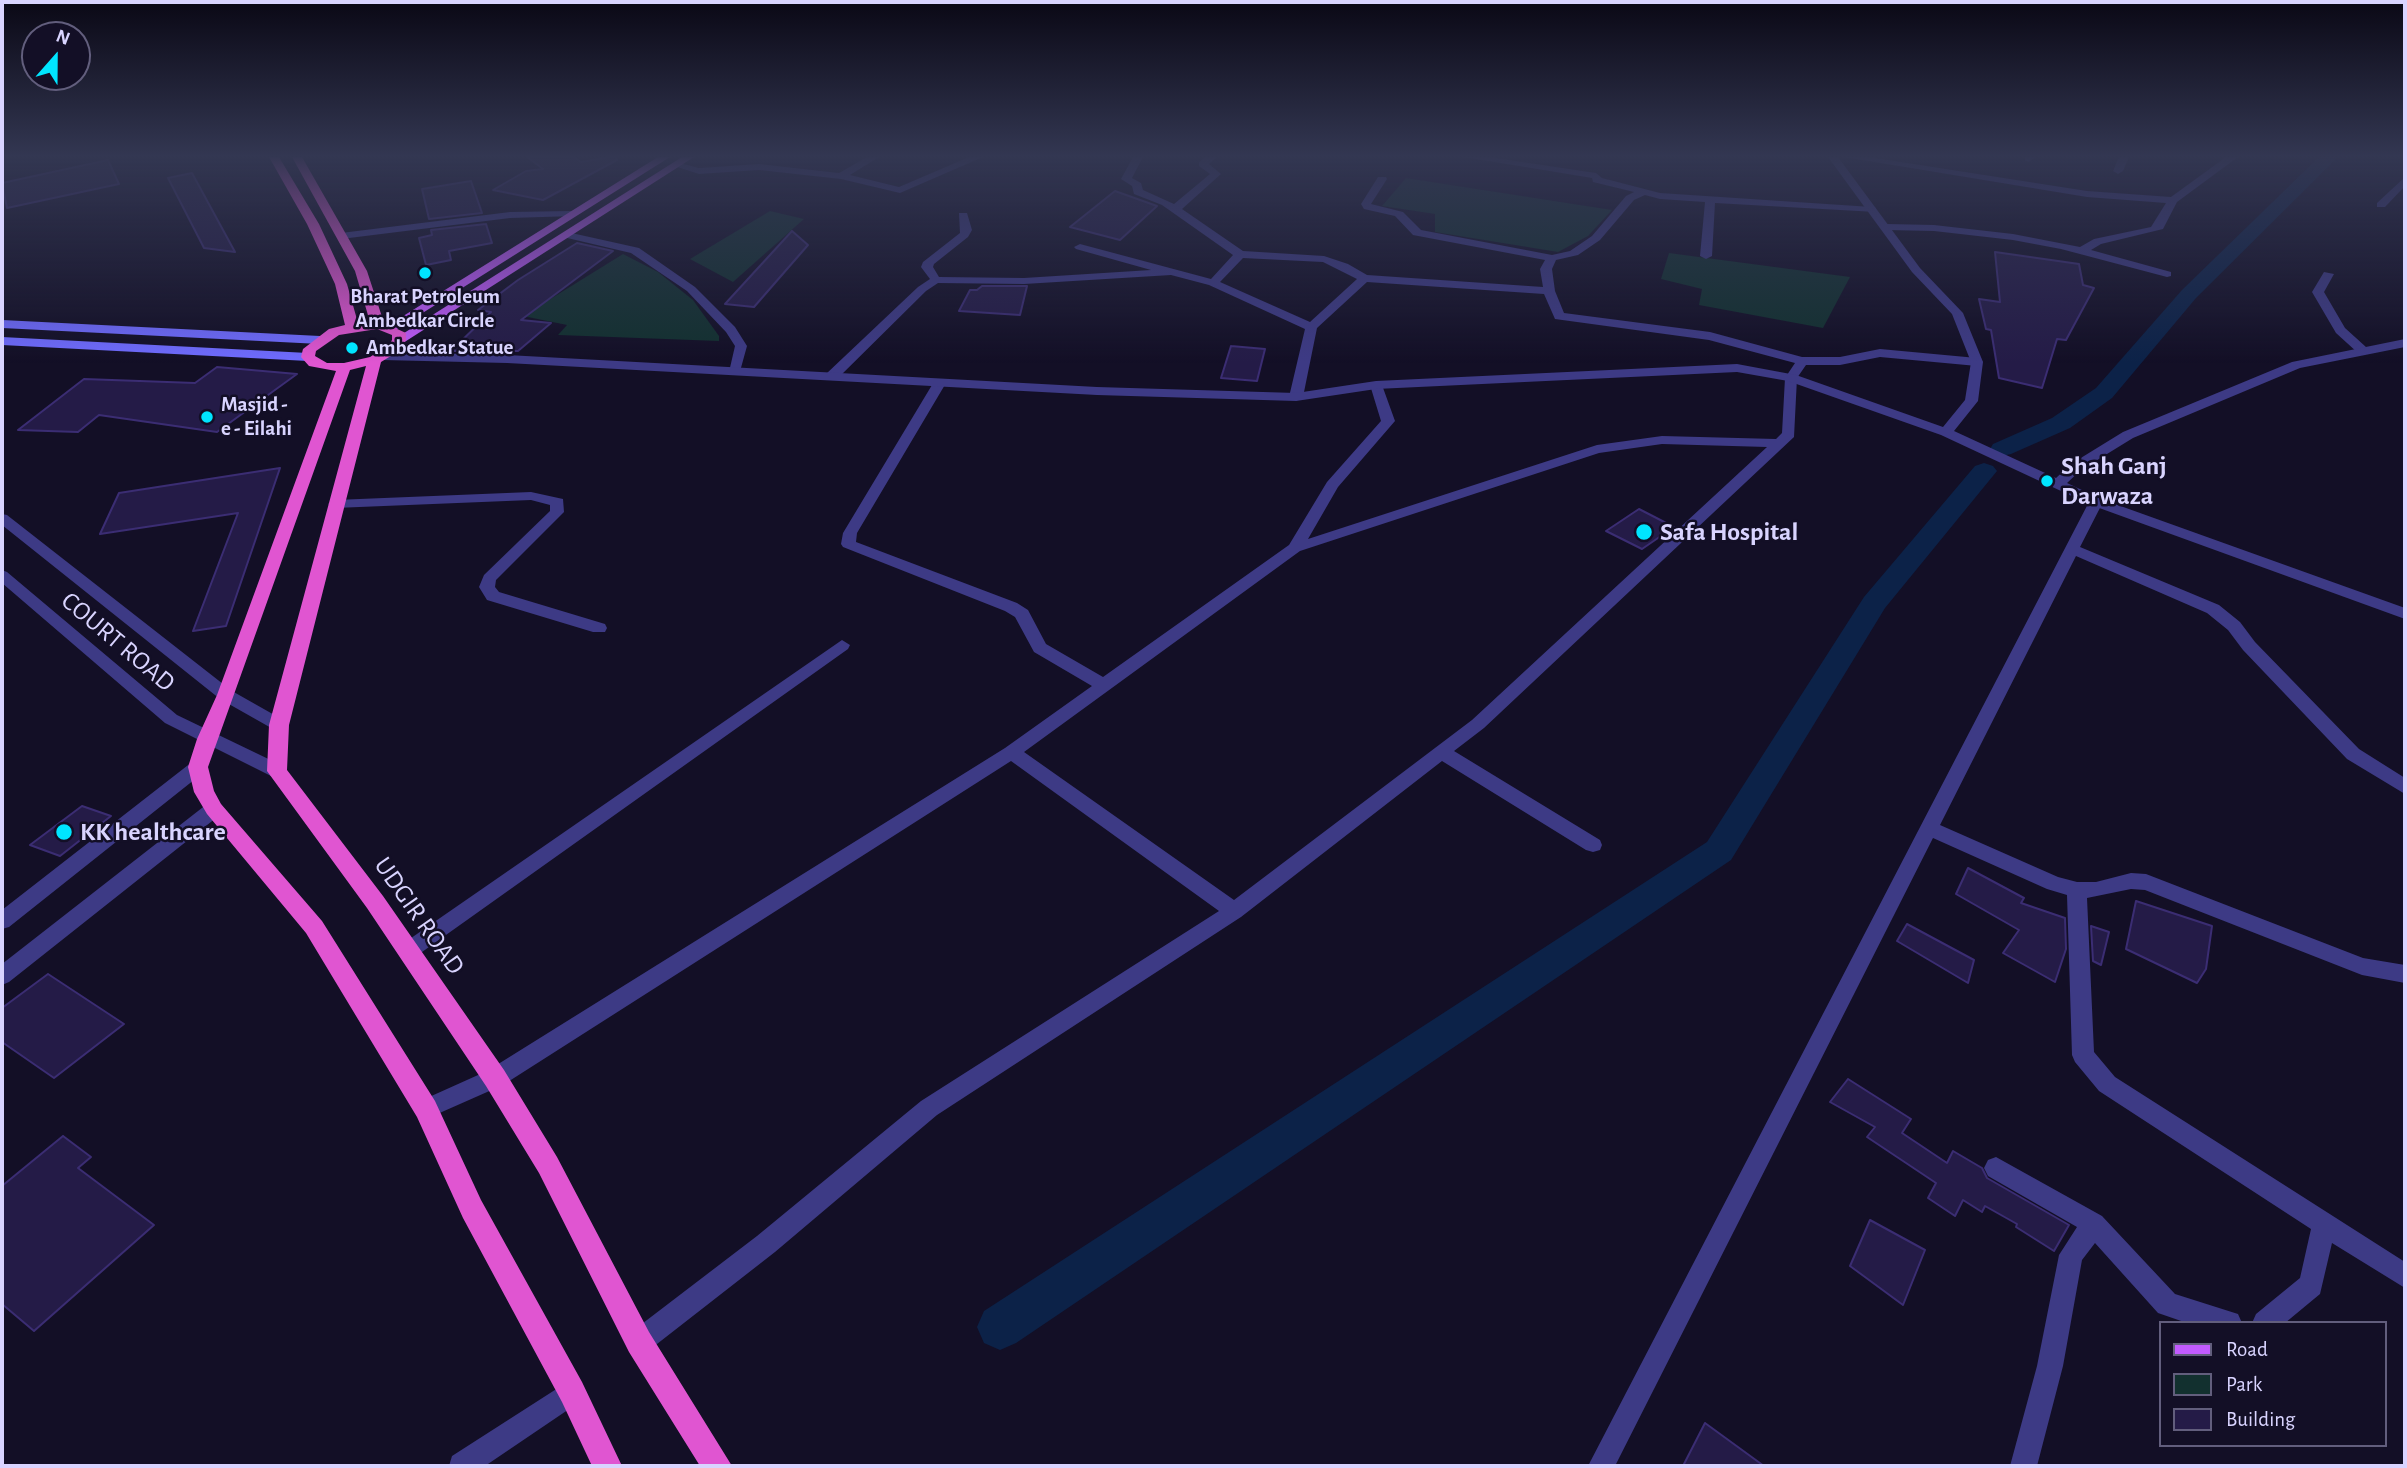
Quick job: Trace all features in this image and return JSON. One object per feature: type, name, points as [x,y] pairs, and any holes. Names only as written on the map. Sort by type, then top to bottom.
[{"type":"highway","points":[[314,226],[341,285],[352,327]]},
{"type":"highway","points":[[335,226],[361,271],[384,327]]},
{"type":"highway","points":[[352,327],[384,327],[399,333],[399,340],[394,348],[379,358],[344,367],[326,367],[314,363],[308,357],[310,349],[320,340],[352,327]]},
{"type":"highway","points":[[276,771],[279,725],[335,504],[379,358]]},
{"type":"highway","points":[[344,367],[198,767],[204,792],[214,809],[314,927],[426,1109],[472,1209],[572,1392],[607,1466]]},
{"type":"highway","name":"UDGIR ROAD","points":[[276,771],[408,951],[495,1078],[548,1165],[639,1342],[717,1466]]},
{"type":"main road","points":[[384,327],[552,226]]},
{"type":"main road","points":[[399,340],[582,226]]},
{"type":"main road","points":[[2,324],[320,340]]},
{"type":"main road","points":[[2,341],[308,357]]},
{"type":"street","points":[[341,236],[425,226]]},
{"type":"street","points":[[936,280],[928,267],[929,262],[964,235],[966,226]]},
{"type":"street","points":[[1199,226],[1240,254],[1324,260],[1344,266],[1364,278],[1549,291]]},
{"type":"street","points":[[1412,226],[1422,235],[1552,258],[1574,253],[1596,238],[1607,226]]},
{"type":"street","points":[[1706,256],[1708,226]]},
{"type":"street","points":[[2082,251],[2098,241],[2154,230],[2160,226]]},
{"type":"street","points":[[1887,227],[1934,228],[2013,237],[2082,251],[2167,274]]},
{"type":"street","points":[[1887,227],[1916,270],[1957,313],[1977,362],[1971,401],[1947,432]]},
{"type":"street","points":[[567,235],[635,250],[691,289],[731,330],[741,346],[735,372]]},
{"type":"street","points":[[1080,247],[1213,283],[1311,327]]},
{"type":"street","points":[[1213,283],[1240,254]]},
{"type":"street","points":[[1552,258],[1546,270],[1549,291],[1559,316],[1710,337],[1802,361],[1840,361],[1892,353],[1977,362]]},
{"type":"street","points":[[831,377],[922,289],[936,280],[1024,281],[1170,272]]},
{"type":"street","points":[[2328,274],[2318,292],[2340,330],[2362,350]]},
{"type":"street","points":[[1296,397],[1311,327],[1364,278]]},
{"type":"street","points":[[2057,485],[2076,467],[2128,435],[2296,365],[2405,343]]},
{"type":"street","points":[[379,358],[1296,397],[1376,385],[1737,368],[1791,378],[1947,432],[2096,502],[2405,614]]},
{"type":"street","points":[[639,1342],[766,1244],[929,1108],[1234,911],[1478,724],[1789,434],[1791,378],[1802,361]]},
{"type":"street","points":[[940,383],[850,533],[848,544],[1011,607],[1022,614],[1024,624],[1040,648],[1102,684]]},
{"type":"street","points":[[1295,548],[1332,485],[1388,421],[1376,385]]},
{"type":"street","points":[[426,1109],[495,1078],[1011,752],[1102,684],[1295,548],[1606,447],[1661,440],[1777,443]]},
{"type":"street","points":[[335,504],[531,496],[558,502],[557,512],[489,579],[486,587],[493,596],[598,628]]},
{"type":"street","points":[[1601,1466],[2096,502]]},
{"type":"street","points":[[2,518],[226,695],[279,725]]},
{"type":"street","points":[[2071,549],[2213,609],[2234,626],[2249,646],[2353,754],[2405,787]]},
{"type":"street","name":"COURT ROAD","points":[[2,575],[171,719],[276,771]]},
{"type":"street","points":[[408,951],[842,645]]},
{"type":"street","points":[[1011,752],[1234,911]]},
{"type":"street","points":[[1443,752],[1593,845]]},
{"type":"street","points":[[2,921],[198,767]]},
{"type":"street","points":[[2,976],[214,809]]},
{"type":"street","points":[[1929,828],[2054,884],[2077,890],[2096,890],[2131,881],[2146,882],[2362,966],[2405,975]]},
{"type":"street","points":[[2077,890],[2083,1055],[2107,1084],[2405,1276]]},
{"type":"street","points":[[1996,1168],[2094,1224],[2167,1304],[2222,1321]]},
{"type":"street","points":[[2024,1466],[2050,1366],[2071,1255],[2094,1224]]},
{"type":"street","points":[[2267,1321],[2311,1285],[2324,1225]]},
{"type":"street","points":[[461,1466],[572,1392]]},
{"type":"green space","points":[[746,226],[797,226],[733,282],[690,259]]},
{"type":"green space","points":[[1435,226],[1598,226],[1588,236],[1558,252],[1435,232]]},
{"type":"green space","points":[[1669,253],[1850,277],[1823,328],[1699,305],[1702,289],[1661,279]]},
{"type":"green space","points":[[623,254],[658,272],[693,300],[719,336],[719,341],[558,335],[567,325],[523,316]]},
{"type":"building","points":[[192,226],[221,226],[235,252],[204,248]]},
{"type":"building","points":[[486,226],[492,243],[449,251],[451,260],[426,265],[419,238],[432,235],[431,230]]},
{"type":"building","points":[[1072,226],[1136,226],[1120,240],[1070,227]]},
{"type":"building","points":[[792,231],[808,245],[754,307],[725,304]]},
{"type":"building","points":[[577,243],[613,251],[521,320],[551,323],[518,351],[451,351],[491,312],[478,310],[518,280]]},
{"type":"building","points":[[1995,252],[2079,264],[2083,285],[2094,288],[2066,340],[2057,339],[2042,388],[1999,378],[1991,330],[1986,329],[1979,299],[2000,302]]},
{"type":"building","points":[[982,286],[1027,286],[1020,315],[959,311],[970,290],[977,290]]},
{"type":"building","points":[[1231,346],[1265,349],[1257,381],[1221,378]]},
{"type":"building","points":[[217,367],[297,374],[217,432],[99,415],[78,432],[18,430],[84,379],[195,383]]},
{"type":"building","points":[[280,468],[226,626],[193,631],[238,513],[100,534],[119,493]]},
{"type":"building","points":[[1639,509],[1674,527],[1642,549],[1606,531]]},
{"type":"building","points":[[82,806],[111,816],[60,856],[30,845]]},
{"type":"building","points":[[1968,868],[2024,898],[2021,903],[2065,918],[2066,949],[2055,982],[2003,953],[2019,930],[1956,894]]},
{"type":"building","points":[[2136,901],[2212,926],[2206,969],[2197,983],[2126,949]]},
{"type":"building","points":[[1907,924],[1974,960],[1968,983],[1897,941]]},
{"type":"building","points":[[2091,926],[2109,932],[2101,965],[2093,961]]},
{"type":"building","points":[[48,974],[124,1024],[54,1078],[2,1042],[2,1008]]},
{"type":"building","points":[[1848,1079],[1911,1119],[1902,1133],[1947,1163],[1953,1151],[1982,1168],[1987,1178],[2069,1225],[2054,1251],[2016,1227],[2017,1224],[1985,1206],[1982,1212],[1963,1200],[1955,1216],[1928,1198],[1936,1183],[1867,1137],[1875,1127],[1830,1102]]},
{"type":"building","points":[[63,1136],[91,1157],[78,1168],[154,1225],[34,1331],[2,1304],[2,1186]]},
{"type":"building","points":[[1870,1220],[1925,1250],[1903,1305],[1850,1266]]},
{"type":"building","points":[[1705,1423],[1764,1466],[1683,1466]]},
{"type":"waterway","points":[[2002,449],[2061,423],[2104,393],[2189,294],[2259,226]]},
{"type":"waterway","points":[[1000,1327],[1719,851],[1874,603],[1984,471]]},
{"type":"place","name":"Bharat Petroleum Ambedkar Circle","points":[[425,273]]},
{"type":"place","name":"Ambedkar Statue","points":[[352,348]]},
{"type":"place","name":"Masjid - e - Eilahi","points":[[207,417]]},
{"type":"place","name":"Shah Ganj Darwaza","points":[[2047,481]]},
{"type":"place","name":"Safa Hospital","points":[[1644,532]]},
{"type":"place","name":"KK healthcare","points":[[64,832]]}]
